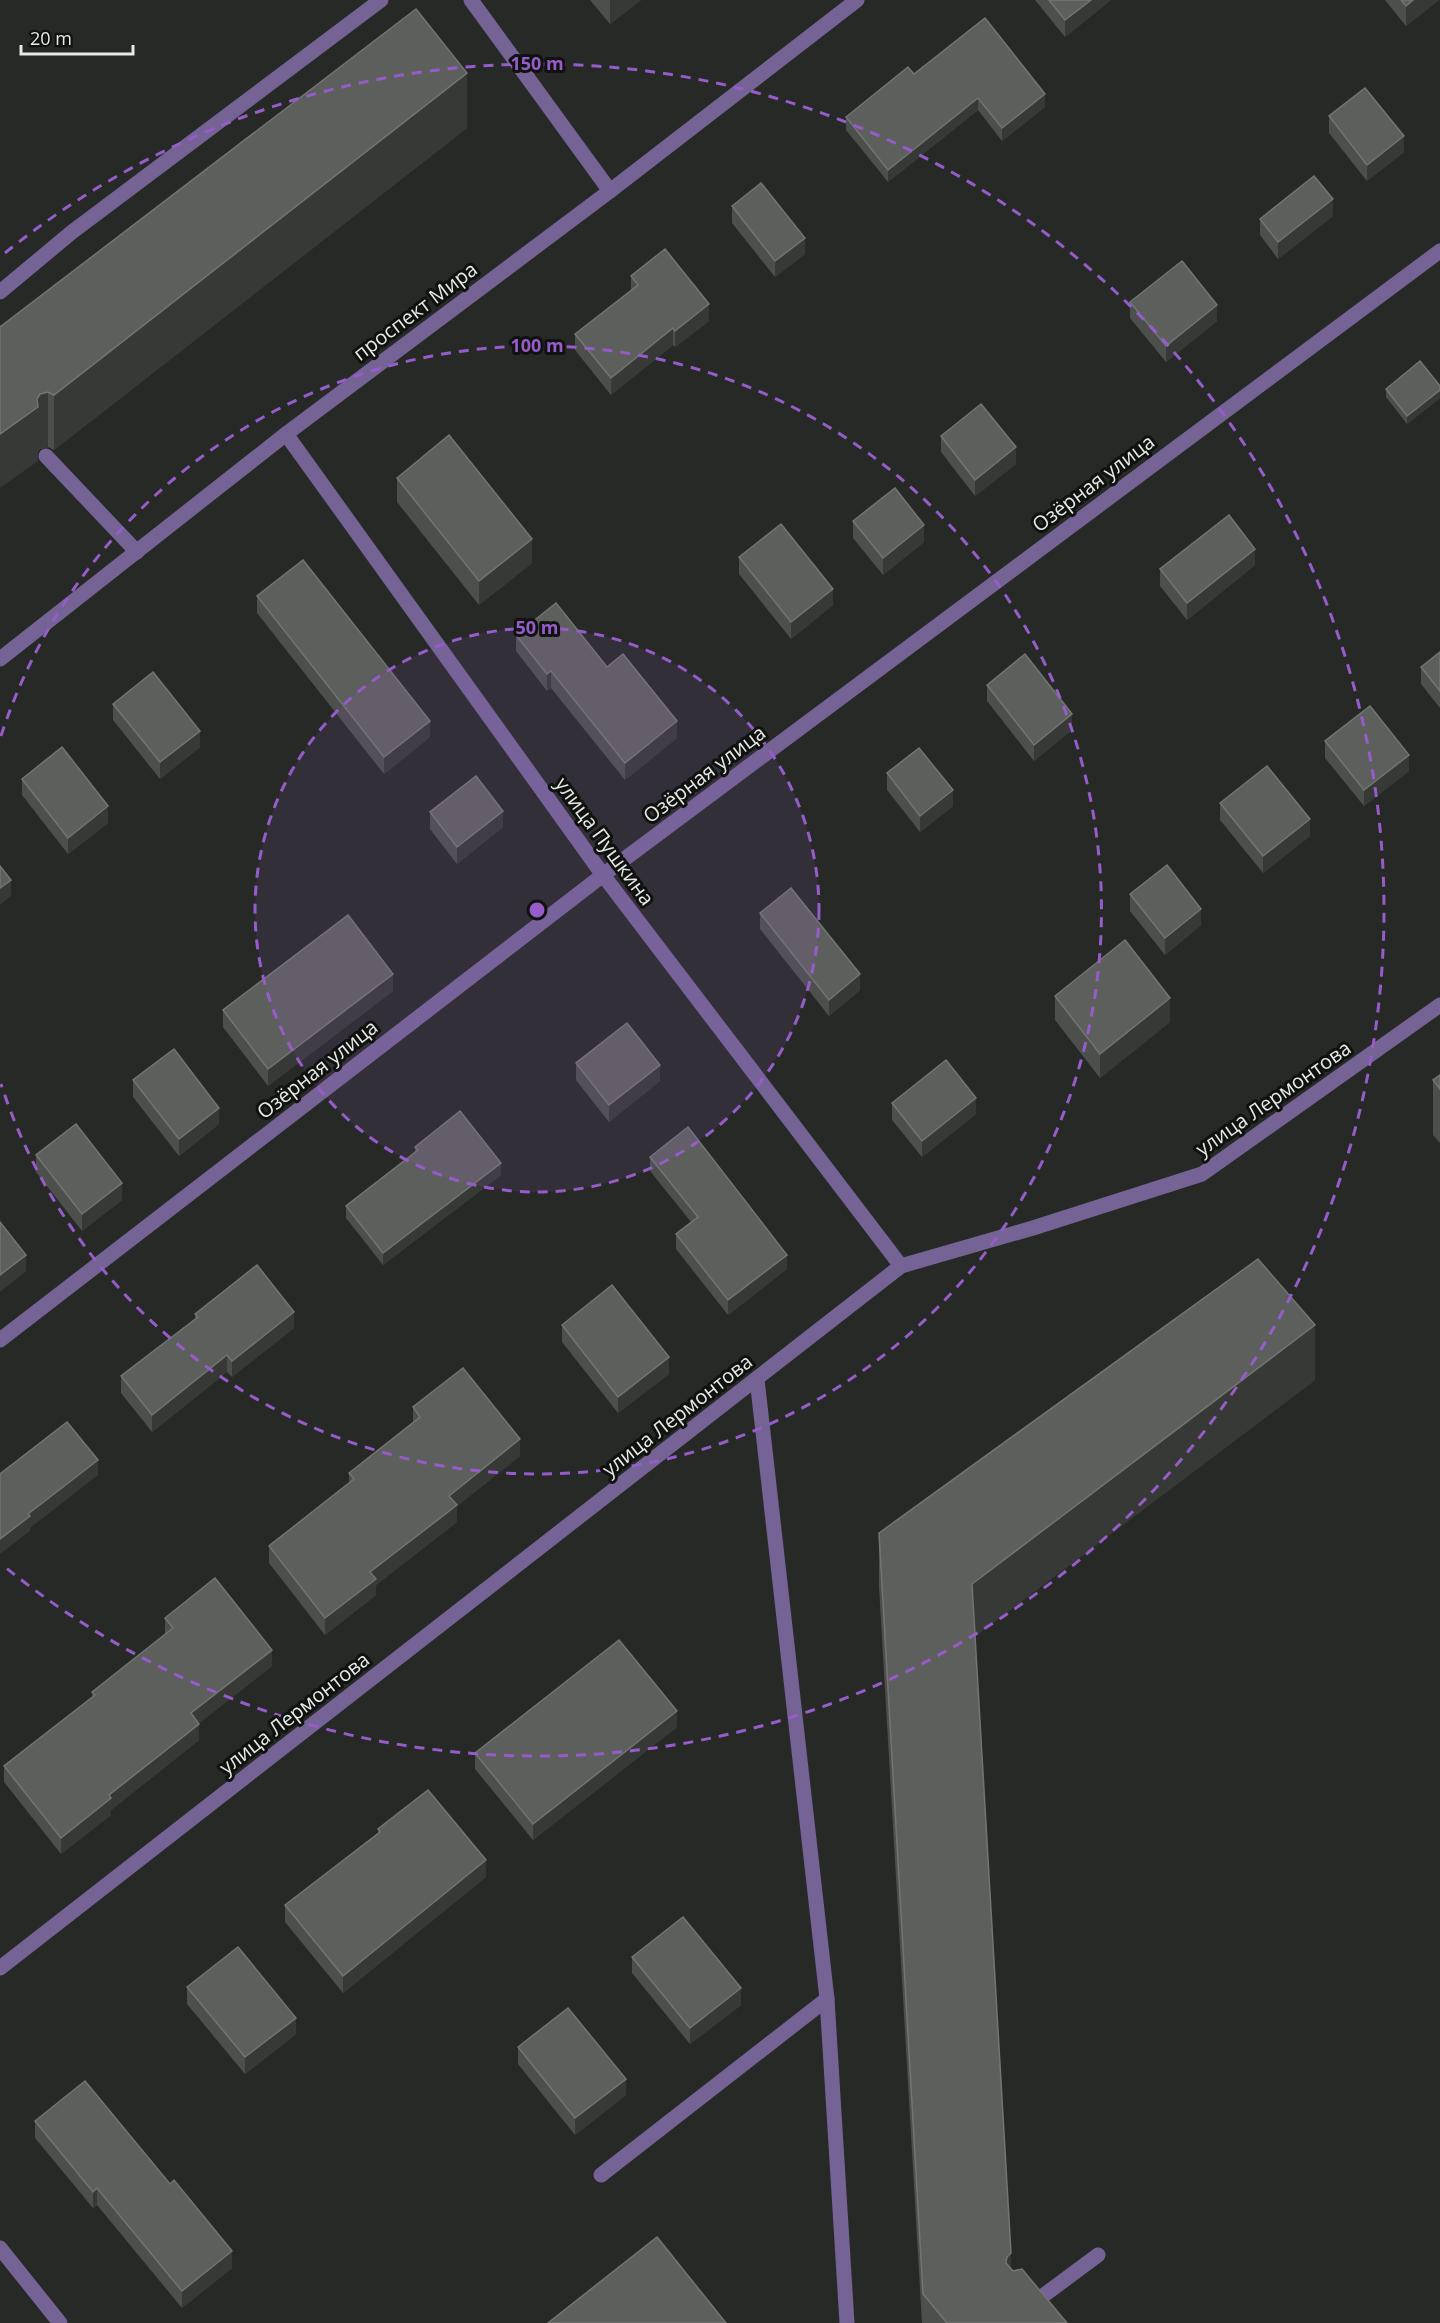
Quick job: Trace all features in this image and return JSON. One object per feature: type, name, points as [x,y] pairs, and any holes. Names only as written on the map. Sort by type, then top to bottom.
[{"type":"street","points":[[0,292],[72,232],[381,0]]},
{"type":"street","points":[[471,0],[610,191]]},
{"type":"street","name":"проспект Мира","points":[[0,659],[286,434],[610,191],[857,0]]},
{"type":"street","name":"Озёрная улица","points":[[0,1340],[603,875],[1440,251]]},
{"type":"street","name":"улица Пушкина","points":[[286,434],[603,875],[902,1266]]},
{"type":"street","points":[[46,456],[137,552]]},
{"type":"street","name":"улица Лермонтова","points":[[0,1968],[902,1266],[1033,1228],[1202,1174],[1440,1005]]},
{"type":"street","points":[[758,1379],[827,1999],[847,2323]]},
{"type":"street","points":[[601,2175],[827,1999]]},
{"type":"street","points":[[0,2248],[60,2323]]},
{"type":"street","points":[[1016,2316],[1098,2255]]},
{"type":"building","points":[[1049,0],[1091,0],[1065,20]]},
{"type":"building","points":[[1401,0],[1413,0],[1406,6]]},
{"type":"building","points":[[416,9],[467,73],[54,395],[48,392],[40,394],[37,399],[38,407],[0,434],[0,327]]},
{"type":"building","points":[[985,18],[1045,94],[1002,128],[978,98],[888,170],[846,117],[908,67],[914,74]]},
{"type":"building","points":[[1365,88],[1404,136],[1367,165],[1329,116]]},
{"type":"building","points":[[1314,176],[1333,199],[1278,242],[1260,219]]},
{"type":"building","points":[[761,183],[805,238],[775,261],[732,206]]},
{"type":"building","points":[[665,249],[709,304],[675,331],[673,328],[611,378],[575,334],[638,285],[631,276]]},
{"type":"building","points":[[1182,261],[1217,305],[1166,346],[1130,302]]},
{"type":"building","points":[[1420,361],[1440,386],[1440,390],[1407,416],[1386,389]]},
{"type":"building","points":[[981,404],[1016,447],[975,480],[941,436]]},
{"type":"building","points":[[449,435],[532,539],[479,581],[397,478]]},
{"type":"building","points":[[895,488],[924,525],[883,558],[853,521]]},
{"type":"building","points":[[1229,515],[1255,549],[1187,603],[1160,569]]},
{"type":"building","points":[[781,524],[833,589],[791,622],[739,557]]},
{"type":"building","points":[[303,560],[430,721],[384,757],[257,596]]},
{"type":"building","points":[[556,603],[607,667],[623,654],[677,721],[625,763],[551,671],[547,674],[516,635]]},
{"type":"building","points":[[1440,652],[1440,691],[1421,667]]},
{"type":"building","points":[[1025,654],[1072,714],[1034,745],[987,685]]},
{"type":"building","points":[[153,672],[200,731],[160,762],[113,704]]},
{"type":"building","points":[[1370,706],[1409,755],[1364,790],[1325,741]]},
{"type":"building","points":[[62,747],[108,806],[68,838],[22,779]]},
{"type":"building","points":[[919,748],[953,790],[920,816],[887,773]]},
{"type":"building","points":[[1267,766],[1310,819],[1263,856],[1220,803]]},
{"type":"building","points":[[476,776],[503,811],[457,847],[430,812]]},
{"type":"building","points":[[1167,865],[1201,909],[1165,938],[1130,894]]},
{"type":"building","points":[[0,866],[11,880],[0,888]]},
{"type":"building","points":[[791,888],[860,974],[829,1000],[760,913]]},
{"type":"building","points":[[348,915],[393,974],[268,1069],[223,1010]]},
{"type":"building","points":[[1125,940],[1170,998],[1100,1054],[1055,996]]},
{"type":"building","points":[[627,1023],[660,1065],[609,1105],[576,1063]]},
{"type":"building","points":[[174,1049],[219,1108],[179,1139],[133,1080]]},
{"type":"building","points":[[946,1060],[976,1098],[922,1141],[892,1103]]},
{"type":"building","points":[[1440,1075],[1440,1089],[1433,1080]]},
{"type":"building","points":[[460,1111],[501,1163],[383,1253],[346,1206],[418,1150],[415,1147]]},
{"type":"building","points":[[76,1124],[122,1183],[82,1214],[36,1155]]},
{"type":"building","points":[[688,1127],[787,1255],[728,1300],[676,1234],[698,1217],[650,1157]]},
{"type":"building","points":[[0,1222],[26,1255],[0,1275]]},
{"type":"building","points":[[1258,1259],[1315,1325],[972,1584],[1011,2253],[1006,2263],[1013,2271],[1022,2269],[1067,2323],[947,2323],[923,2294],[879,1533]]},
{"type":"building","points":[[257,1265],[294,1312],[232,1361],[227,1355],[152,1415],[121,1376],[198,1317],[195,1314]]},
{"type":"building","points":[[612,1285],[669,1357],[618,1397],[562,1325]]},
{"type":"building","points":[[463,1368],[520,1439],[449,1496],[457,1505],[370,1572],[376,1579],[325,1618],[269,1546],[354,1479],[349,1473],[420,1417],[413,1407]]},
{"type":"building","points":[[67,1422],[98,1460],[28,1514],[30,1516],[0,1539],[0,1474]]},
{"type":"building","points":[[215,1578],[272,1650],[191,1713],[199,1724],[109,1795],[111,1798],[61,1838],[4,1766],[95,1695],[92,1692],[173,1628],[165,1618]]},
{"type":"building","points":[[619,1640],[677,1711],[533,1824],[475,1753]]},
{"type":"building","points":[[428,1790],[486,1860],[343,1976],[285,1905],[380,1832],[378,1829]]},
{"type":"building","points":[[683,1917],[741,1988],[690,2028],[632,1957]]},
{"type":"building","points":[[238,1947],[296,2018],[245,2057],[187,1987]]},
{"type":"building","points":[[568,2008],[626,2079],[575,2118],[518,2047]]},
{"type":"building","points":[[85,2081],[170,2184],[174,2180],[232,2251],[182,2291],[97,2188],[93,2192],[35,2121]]},
{"type":"building","points":[[657,2237],[726,2323],[548,2323]]}]
